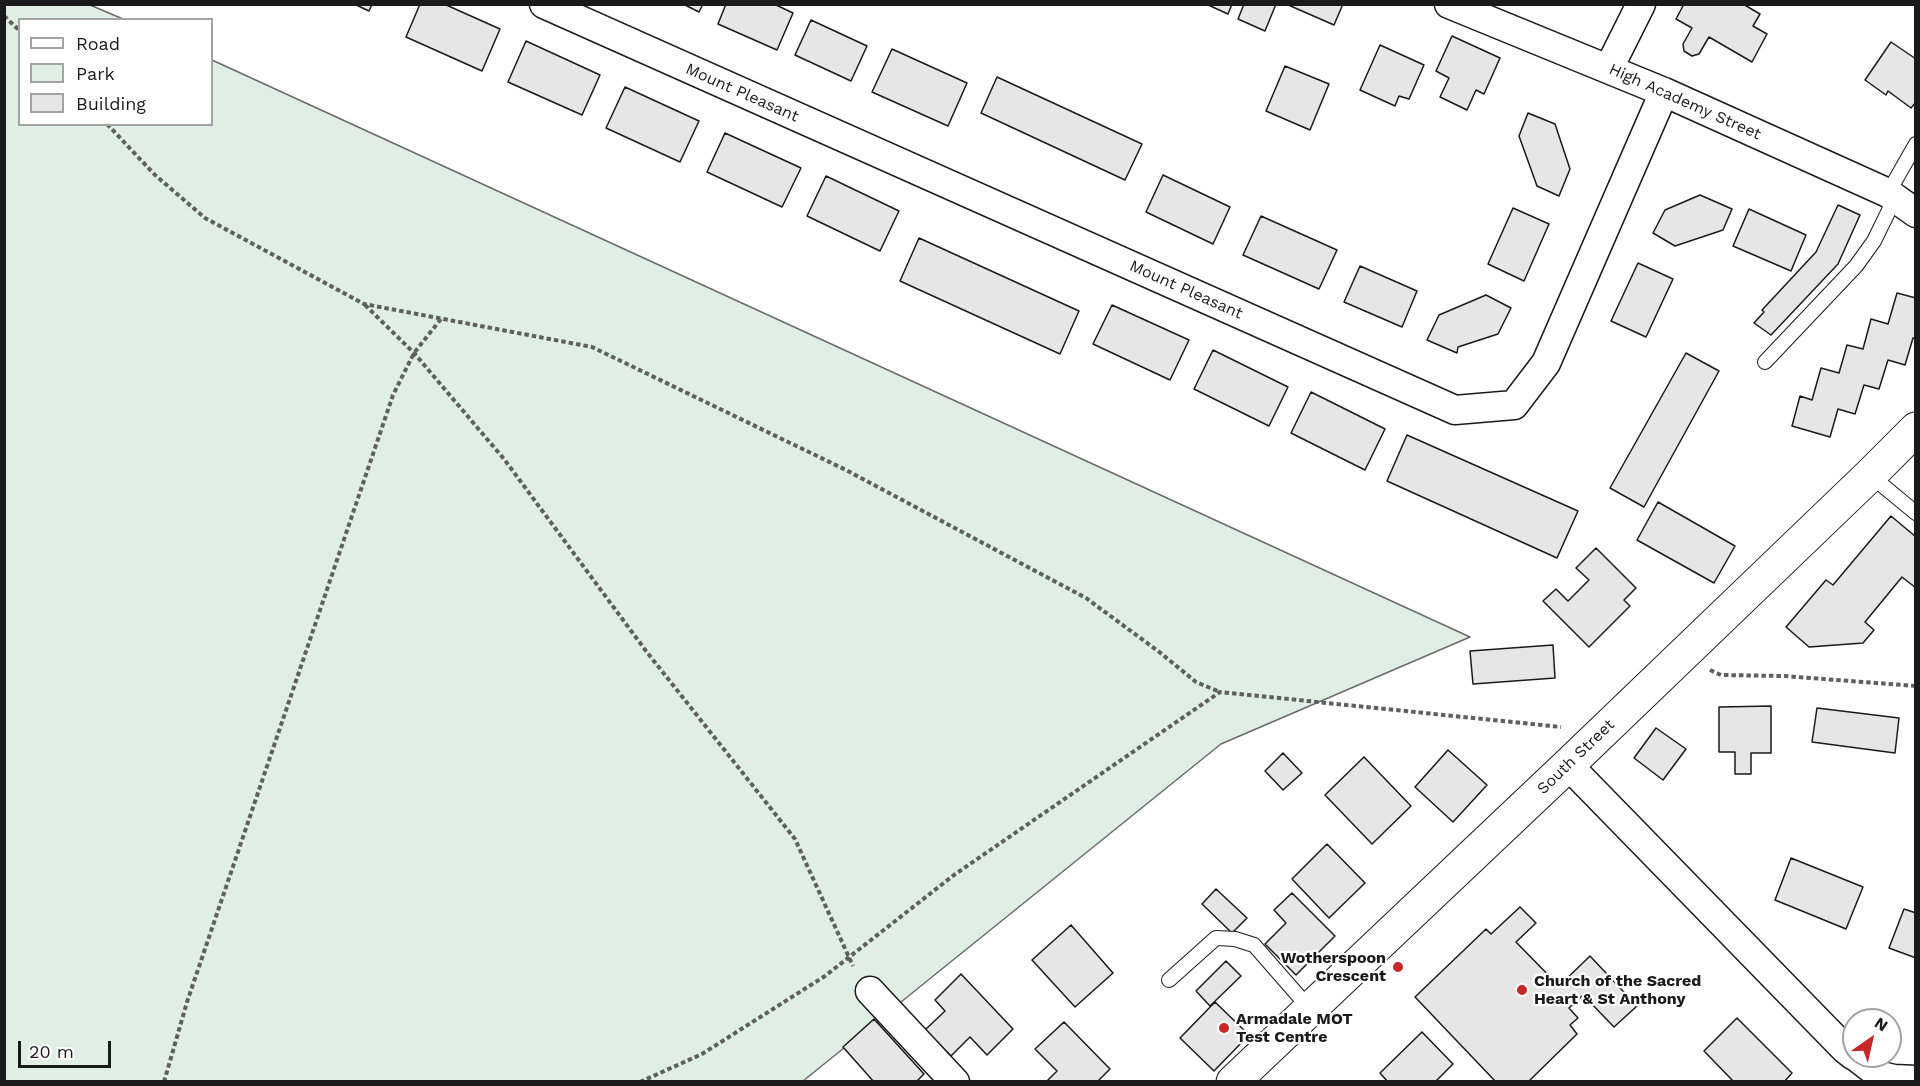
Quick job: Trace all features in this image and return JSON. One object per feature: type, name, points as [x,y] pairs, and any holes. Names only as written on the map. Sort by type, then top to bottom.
[{"type":"main road","name":"South Street","points":[[1233,1082],[1568,765],[1916,429]]},
{"type":"street","name":"Mount Pleasant","points":[[544,4],[1455,410],[1514,405],[1546,363],[1664,92]]},
{"type":"street","name":"High Academy Street","points":[[1449,4],[1664,92],[1900,201]]},
{"type":"street","points":[[1609,68],[1641,4]]},
{"type":"street","points":[[1568,765],[1842,1045]]},
{"type":"street","points":[[870,991],[955,1082]]},
{"type":"street","points":[[1868,1068],[1880,1079],[1916,1080]]},
{"type":"lane","points":[[1765,362],[1856,266],[1874,242],[1900,201],[1916,144]]},
{"type":"lane","points":[[1870,475],[1916,513]]},
{"type":"lane","points":[[1169,980],[1216,938],[1235,939],[1254,945],[1310,1009]]},
{"type":"path","points":[[4,15],[18,29]]},
{"type":"path","points":[[110,126],[155,175],[205,218],[364,304],[414,353],[504,459],[646,651],[795,839],[848,958],[870,991]]},
{"type":"path","points":[[364,304],[592,347],[846,470],[1086,598],[1196,682],[1220,692],[1564,728],[1596,737]]},
{"type":"path","points":[[164,1082],[187,1002],[393,396],[414,353],[441,319]]},
{"type":"path","points":[[1680,657],[1720,675],[1785,676],[1916,686]]},
{"type":"path","points":[[640,1082],[702,1054],[825,976],[954,875],[1220,692]]},
{"type":"green space","points":[[5,5],[90,5],[121,18],[18,18],[18,126],[213,126],[213,60],[1470,637],[1221,744],[803,1081],[5,1082]]},
{"type":"building","points":[[354,4],[372,4],[369,11]]},
{"type":"building","points":[[420,4],[444,4],[500,29],[482,71],[406,37]]},
{"type":"building","points":[[683,4],[703,4],[699,12]]},
{"type":"building","points":[[726,4],[774,4],[793,13],[777,50],[718,24]]},
{"type":"building","points":[[1206,4],[1232,4],[1228,14]]},
{"type":"building","points":[[1244,4],[1276,4],[1265,31],[1238,19]]},
{"type":"building","points":[[1286,4],[1343,4],[1334,25]]},
{"type":"building","points":[[1684,4],[1743,4],[1760,14],[1753,26],[1767,34],[1752,62],[1709,37],[1699,54],[1692,56],[1684,51],[1683,44],[1692,28],[1676,19]]},
{"type":"building","points":[[811,20],[867,46],[851,81],[795,55]]},
{"type":"building","points":[[1452,36],[1500,58],[1484,94],[1476,90],[1467,110],[1440,97],[1449,78],[1436,71]]},
{"type":"building","points":[[526,41],[600,75],[582,115],[508,82]]},
{"type":"building","points":[[1891,42],[1916,59],[1916,102],[1911,108],[1888,91],[1886,95],[1865,80]]},
{"type":"building","points":[[1380,45],[1424,65],[1409,99],[1399,96],[1395,106],[1360,90]]},
{"type":"building","points":[[892,49],[967,83],[948,126],[872,92]]},
{"type":"building","points":[[1285,66],[1329,84],[1310,130],[1266,111]]},
{"type":"building","points":[[997,77],[1142,144],[1125,180],[981,113]]},
{"type":"building","points":[[625,87],[699,121],[680,162],[606,128]]},
{"type":"building","points":[[1528,113],[1555,124],[1570,169],[1559,196],[1537,186],[1519,136]]},
{"type":"building","points":[[725,133],[801,168],[782,207],[707,172]]},
{"type":"building","points":[[1163,175],[1230,207],[1213,244],[1146,212]]},
{"type":"building","points":[[826,176],[899,211],[880,251],[807,216]]},
{"type":"building","points":[[1700,195],[1732,209],[1723,230],[1675,246],[1653,233],[1665,210]]},
{"type":"building","points":[[1838,205],[1860,215],[1838,264],[1771,335],[1754,323],[1764,312],[1762,310],[1816,252]]},
{"type":"building","points":[[1513,208],[1549,224],[1524,281],[1488,264]]},
{"type":"building","points":[[1749,209],[1806,235],[1791,271],[1733,246]]},
{"type":"building","points":[[1261,216],[1337,250],[1319,289],[1243,255]]},
{"type":"building","points":[[919,238],[1079,311],[1060,354],[900,281]]},
{"type":"building","points":[[1638,263],[1673,279],[1646,337],[1611,321]]},
{"type":"building","points":[[1360,266],[1417,291],[1402,327],[1344,302]]},
{"type":"building","points":[[1897,293],[1916,298],[1916,338],[1913,338],[1905,365],[1888,360],[1879,389],[1864,385],[1855,414],[1838,409],[1830,437],[1792,426],[1800,396],[1812,400],[1821,368],[1839,373],[1847,345],[1863,349],[1871,319],[1888,324]]},
{"type":"building","points":[[1486,295],[1511,308],[1498,334],[1458,347],[1457,353],[1427,340],[1439,315]]},
{"type":"building","points":[[1112,305],[1189,340],[1170,380],[1093,344]]},
{"type":"building","points":[[1213,350],[1288,387],[1269,426],[1194,389]]},
{"type":"building","points":[[1686,353],[1719,371],[1644,507],[1610,488]]},
{"type":"building","points":[[1311,392],[1385,429],[1365,470],[1291,433]]},
{"type":"building","points":[[1407,435],[1578,511],[1557,558],[1387,481]]},
{"type":"building","points":[[1658,502],[1735,546],[1714,583],[1637,540]]},
{"type":"building","points":[[1891,516],[1916,537],[1916,588],[1902,577],[1865,622],[1874,630],[1863,643],[1809,647],[1786,627],[1826,580],[1833,585]]},
{"type":"building","points":[[1596,548],[1636,588],[1624,600],[1630,606],[1589,647],[1543,601],[1556,589],[1568,601],[1589,580],[1576,568]]},
{"type":"building","points":[[1553,645],[1555,678],[1473,684],[1470,651]]},
{"type":"building","points":[[1771,706],[1771,753],[1751,753],[1751,774],[1735,774],[1735,752],[1719,752],[1719,707]]},
{"type":"building","points":[[1817,708],[1899,718],[1895,753],[1812,742]]},
{"type":"building","points":[[1656,728],[1686,749],[1663,780],[1634,758]]},
{"type":"building","points":[[1448,750],[1487,785],[1453,822],[1415,787]]},
{"type":"building","points":[[1283,753],[1302,773],[1283,790],[1265,771]]},
{"type":"building","points":[[1364,757],[1411,806],[1372,844],[1325,795]]},
{"type":"building","points":[[1327,844],[1365,883],[1329,918],[1292,879]]},
{"type":"building","points":[[1791,858],[1863,887],[1846,929],[1775,900]]},
{"type":"building","points":[[1216,889],[1247,918],[1232,933],[1202,904]]},
{"type":"building","points":[[1292,893],[1335,936],[1296,975],[1265,944],[1286,923],[1274,910]]},
{"type":"building","name":"Church of the Sacred Heart & St Anthony","points":[[1520,907],[1536,923],[1516,942],[1559,986],[1590,956],[1637,1006],[1614,1027],[1583,995],[1569,1008],[1578,1018],[1570,1025],[1577,1034],[1528,1082],[1496,1082],[1415,997],[1486,929],[1491,934]]},
{"type":"building","points":[[1904,909],[1916,913],[1916,958],[1889,948]]},
{"type":"building","points":[[1071,925],[1113,973],[1075,1007],[1032,960]]},
{"type":"building","points":[[1226,961],[1241,976],[1210,1006],[1196,991]]},
{"type":"building","points":[[961,974],[1013,1029],[987,1055],[970,1037],[951,1056],[925,1030],[945,1011],[935,1000]]},
{"type":"building","points":[[1215,1002],[1249,1035],[1214,1071],[1180,1038]]},
{"type":"building","points":[[1737,1018],[1792,1073],[1784,1082],[1734,1082],[1704,1051]]},
{"type":"building","points":[[874,1019],[924,1074],[916,1082],[874,1082],[843,1047]]},
{"type":"building","points":[[1064,1022],[1110,1069],[1097,1082],[1046,1082],[1057,1071],[1035,1049]]},
{"type":"building","points":[[1422,1032],[1453,1064],[1435,1082],[1388,1082],[1380,1073]]},
{"type":"place","name":"Wotherspoon Crescent","points":[[1398,967]]},
{"type":"place","name":"Church of the Sacred Heart & St Anthony","points":[[1522,990]]},
{"type":"place","name":"Armadale MOT Test Centre","points":[[1224,1028]]}]
